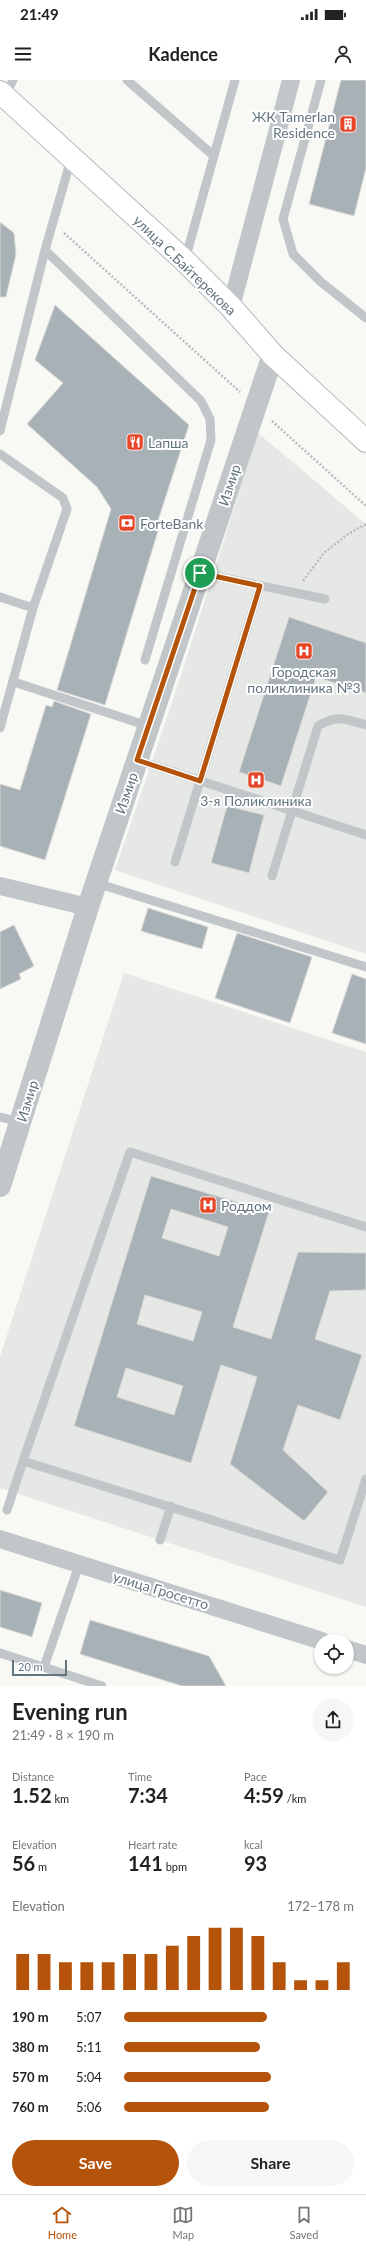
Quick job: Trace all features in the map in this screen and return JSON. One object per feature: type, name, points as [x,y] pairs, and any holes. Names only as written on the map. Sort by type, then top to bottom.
[{"type":"main road","name":"улица С.Байтерекова","points":[[6,89],[71,159],[185,261],[231,307],[273,355],[366,441]]},
{"type":"street","points":[[231,307],[291,80]]},
{"type":"street","name":"Измир","points":[[0,1186],[10,1120],[88,907],[273,355]]},
{"type":"street","points":[[0,886],[88,907]]},
{"type":"street","name":"улица Гросетто","points":[[0,1539],[314,1638]]},
{"type":"street","points":[[354,1651],[366,1655]]},
{"type":"lane","points":[[127,80],[214,156]]},
{"type":"lane","points":[[185,261],[235,80]]},
{"type":"lane","points":[[321,80],[283,219],[293,254],[321,282],[366,318]]},
{"type":"lane","points":[[0,430],[45,250],[71,159]]},
{"type":"lane","points":[[45,250],[201,400],[210,419],[210,440],[145,660]]},
{"type":"lane","points":[[0,454],[63,498],[67,509],[33,608],[14,682],[0,724]]},
{"type":"lane","points":[[200,573],[325,599]]},
{"type":"lane","points":[[175,862],[260,586]]},
{"type":"lane","points":[[0,597],[33,608]]},
{"type":"lane","points":[[14,682],[148,726]]},
{"type":"lane","points":[[272,876],[318,726],[330,719],[342,718],[366,725]]},
{"type":"lane","points":[[137,760],[366,835]]},
{"type":"lane","points":[[96,883],[366,967]]},
{"type":"lane","points":[[6,1510],[130,1152],[366,1227]]},
{"type":"lane","points":[[23,1461],[340,1560],[366,1479]]},
{"type":"lane","points":[[160,1540],[171,1506]]},
{"type":"lane","points":[[44,1667],[79,1565]]},
{"type":"lane","points":[[0,1653],[102,1686]]},
{"type":"path","points":[[53,223],[366,506]]},
{"type":"path","points":[[295,593],[324,553],[348,534],[366,524]]},
{"type":"shaded area","name":"3-я Поликлиника","points":[[258,433],[366,524],[366,954],[115,870],[176,691]]},
{"type":"shaded area","name":"Роддом","points":[[124,973],[366,1052],[366,1607],[0,1488],[0,1357]]},
{"type":"building","name":"ЖК Tamerlan Residence","points":[[341,80],[366,80],[366,168],[354,216],[309,204]]},
{"type":"building","points":[[0,222],[14,233],[16,254],[6,297],[0,297]]},
{"type":"building","points":[[55,305],[189,425],[155,530],[158,531],[105,705],[57,690],[111,509],[97,487],[27,424],[63,383],[35,360]]},
{"type":"building","points":[[289,617],[366,643],[366,693],[316,677],[281,786],[239,772]]},
{"type":"building","points":[[54,701],[91,714],[45,860],[0,846],[0,784],[20,790],[46,705],[52,707]]},
{"type":"building","points":[[227,806],[264,815],[249,873],[211,863]]},
{"type":"building","points":[[148,908],[208,927],[202,949],[141,931]]},
{"type":"building","points":[[14,925],[34,966],[19,974],[21,979],[0,989],[0,932]]},
{"type":"building","points":[[237,933],[312,957],[290,1023],[215,998]]},
{"type":"building","points":[[352,974],[366,979],[366,1044],[332,1033]]},
{"type":"building","points":[[151,1176],[269,1212],[233,1327],[271,1339],[298,1252],[366,1253],[366,1290],[330,1291],[315,1339],[362,1355],[340,1420],[298,1405],[283,1450],[328,1492],[304,1521],[230,1464],[257,1377],[221,1365],[191,1463],[74,1426]],"holes":[[[171,1209],[228,1227],[219,1256],[162,1238]],[[145,1295],[202,1312],[193,1341],[137,1324]],[[126,1368],[183,1386],[174,1415],[117,1397]]]},
{"type":"building","points":[[0,1590],[42,1603],[32,1637],[0,1627]]},
{"type":"building","points":[[90,1620],[209,1656],[226,1686],[182,1686],[80,1654]]},
{"type":"place","name":"ЖК Tamerlan Residence","points":[[348,124]]},
{"type":"place","name":"Lапша","points":[[135,442]]},
{"type":"place","name":"ForteBank","points":[[127,523]]},
{"type":"place","name":"Городская поликлиника №3","points":[[304,651]]},
{"type":"place","name":"3-я Поликлиника","points":[[256,780]]},
{"type":"place","name":"Роддом","points":[[208,1205]]},
{"type":"route","points":[[200,573],[260,586],[200,781],[137,760],[200,573]]}]
